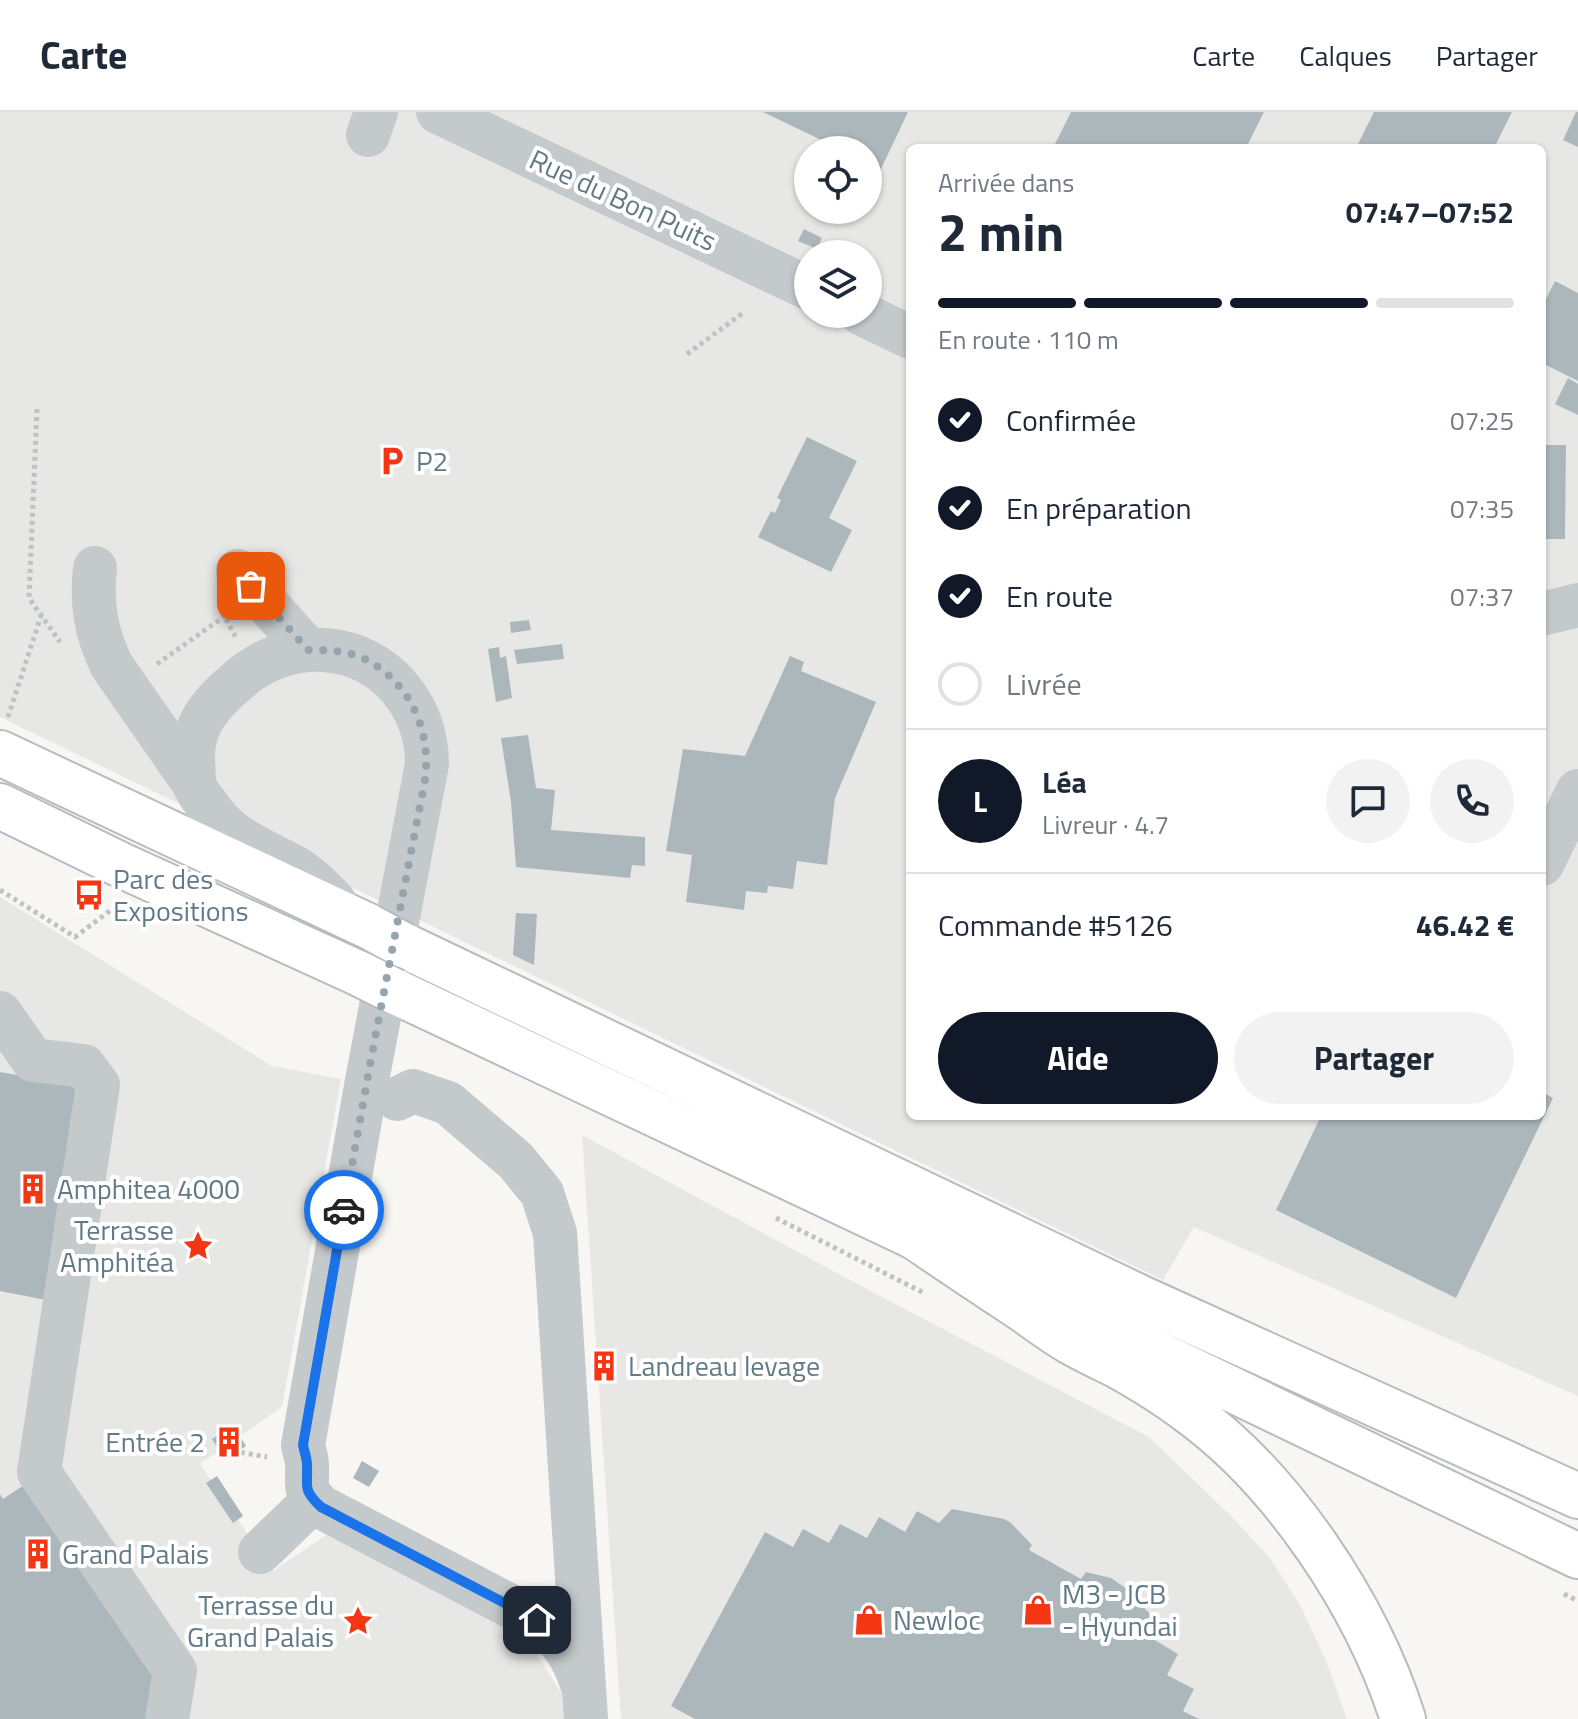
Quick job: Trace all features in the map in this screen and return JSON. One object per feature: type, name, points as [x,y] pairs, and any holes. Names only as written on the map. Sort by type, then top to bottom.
[{"type":"main road","points":[[3,736],[374,930],[1143,1299],[1578,1496]]},
{"type":"main road","points":[[0,806],[915,1237],[1578,1556]]},
{"type":"main road","points":[[915,1237],[1070,1341],[1122,1369],[1188,1411],[1239,1454],[1287,1507],[1330,1568],[1363,1622],[1391,1682],[1403,1719]]},
{"type":"street","name":"Rue du Bon Puits","points":[[438,112],[794,281]]},
{"type":"street","points":[[882,324],[906,335]]},
{"type":"street","points":[[95,568],[93,606],[102,646],[112,666],[216,817],[233,834],[302,871],[374,930]]},
{"type":"street","points":[[238,571],[308,650]]},
{"type":"street","points":[[1546,613],[1578,605]]},
{"type":"street","points":[[195,785],[195,737],[210,706],[252,669],[279,657],[308,650],[326,650],[359,657],[392,680],[417,713],[424,732],[427,764],[297,1474],[321,1507],[537,1620],[553,1632],[576,1664],[584,1701]]},
{"type":"street","points":[[1546,856],[1578,791]]},
{"type":"street","points":[[0,1013],[33,1060],[84,1066],[98,1085],[39,1472],[175,1671],[167,1719]]},
{"type":"street","points":[[260,1552],[297,1474],[318,1448],[341,1313],[388,1087],[413,1091],[448,1103],[516,1161],[542,1193],[555,1233],[584,1701]]},
{"type":"path","points":[[687,354],[743,313]]},
{"type":"path","points":[[37,409],[29,598],[67,651]]},
{"type":"path","points":[[3,736],[41,615]]},
{"type":"path","points":[[149,669],[225,616]]},
{"type":"path","points":[[0,890],[75,937],[122,903]]},
{"type":"path","points":[[229,1444],[233,1451],[297,1474]]},
{"type":"shaded area","points":[[0,112],[1578,112],[1578,1396],[1194,1227],[1163,1280],[0,717]]},
{"type":"shaded area","points":[[0,897],[272,1066],[341,1079],[282,1407],[200,1464],[273,1571],[332,1531],[520,1629],[568,1703],[569,1719],[0,1719]]},
{"type":"shaded area","points":[[582,1135],[1149,1437],[1270,1558],[1300,1605],[1325,1658],[1347,1719],[621,1719]]},
{"type":"building","points":[[763,112],[908,112],[882,167],[882,136],[813,136]]},
{"type":"building","points":[[1071,112],[1264,112],[1248,144],[1055,144]]},
{"type":"building","points":[[1374,112],[1512,112],[1496,144],[1358,144]]},
{"type":"building","points":[[1578,112],[1578,147],[1563,140]]},
{"type":"building","points":[[804,229],[822,238],[821,240],[798,240]]},
{"type":"building","points":[[1555,281],[1578,293],[1578,381],[1546,365],[1546,299]]},
{"type":"building","points":[[1568,378],[1578,384],[1578,415],[1555,404]]},
{"type":"building","points":[[807,437],[857,461],[829,518],[852,530],[831,572],[758,537],[771,511],[775,513],[781,500],[777,498]]},
{"type":"building","points":[[1546,445],[1566,445],[1565,539],[1546,539]]},
{"type":"building","points":[[529,620],[531,630],[511,633],[510,622]]},
{"type":"building","points":[[562,644],[564,659],[517,664],[514,650]]},
{"type":"building","points":[[499,647],[500,658],[506,656],[512,698],[496,702],[488,649]]},
{"type":"building","points":[[790,656],[804,662],[801,671],[876,702],[835,798],[827,865],[797,861],[793,889],[768,886],[767,893],[746,891],[744,910],[686,902],[692,855],[666,851],[683,749],[745,756]]},
{"type":"building","points":[[528,735],[536,788],[555,790],[551,830],[645,837],[645,866],[632,865],[630,878],[516,867],[511,802],[501,738]]},
{"type":"building","points":[[516,913],[537,914],[534,965],[513,955]]},
{"type":"building","name":"Amphitea 4000","points":[[0,1072],[85,1087],[46,1300],[0,1291]]},
{"type":"building","points":[[1546,1094],[1553,1098],[1546,1112]]},
{"type":"building","points":[[1319,1120],[1542,1120],[1456,1298],[1276,1210]]},
{"type":"building","name":"Landreau levage","points":[[596,1354],[610,1354],[611,1377],[598,1378]]},
{"type":"building","name":"Entrée 2","points":[[233,1425],[246,1446],[225,1460],[212,1439]]},
{"type":"building","points":[[362,1461],[379,1471],[369,1487],[353,1478]]},
{"type":"building","points":[[217,1476],[243,1516],[233,1523],[206,1483]]},
{"type":"building","name":"Grand Palais","points":[[27,1483],[159,1676],[152,1719],[0,1719],[0,1494],[3,1499]]},
{"type":"building","points":[[952,1509],[1004,1519],[1032,1545],[1029,1550],[1081,1579],[1086,1572],[1111,1578],[1127,1589],[1160,1625],[1153,1639],[1178,1654],[1167,1675],[1194,1689],[1183,1711],[1199,1719],[695,1719],[671,1706],[765,1532],[793,1547],[803,1529],[829,1543],[840,1524],[867,1538],[879,1517],[905,1532],[917,1511],[939,1523]]},
{"type":"way so far","points":[[251,586],[308,650],[343,652],[359,657],[392,680],[417,713],[427,748],[425,780],[344,1210]]},
{"type":"place","name":"P2","points":[[392,461]]},
{"type":"place","name":"Parc des Expositions","points":[[89,895]]},
{"type":"place","name":"Amphitea 4000","points":[[33,1189]]},
{"type":"place","name":"Terrasse Amphitéa","points":[[198,1246]]},
{"type":"place","name":"Landreau levage","points":[[604,1366]]},
{"type":"place","name":"Entrée 2","points":[[229,1442]]},
{"type":"place","name":"Grand Palais","points":[[38,1554]]},
{"type":"place","name":"M3 - JCB - Hyundai","points":[[1038,1610]]},
{"type":"place","name":"Newloc","points":[[869,1620]]},
{"type":"place","name":"Terrasse du Grand Palais","points":[[358,1621]]},
{"type":"route","points":[[344,1210],[303,1445],[308,1465],[305,1474],[308,1492],[321,1507],[537,1620]]}]
